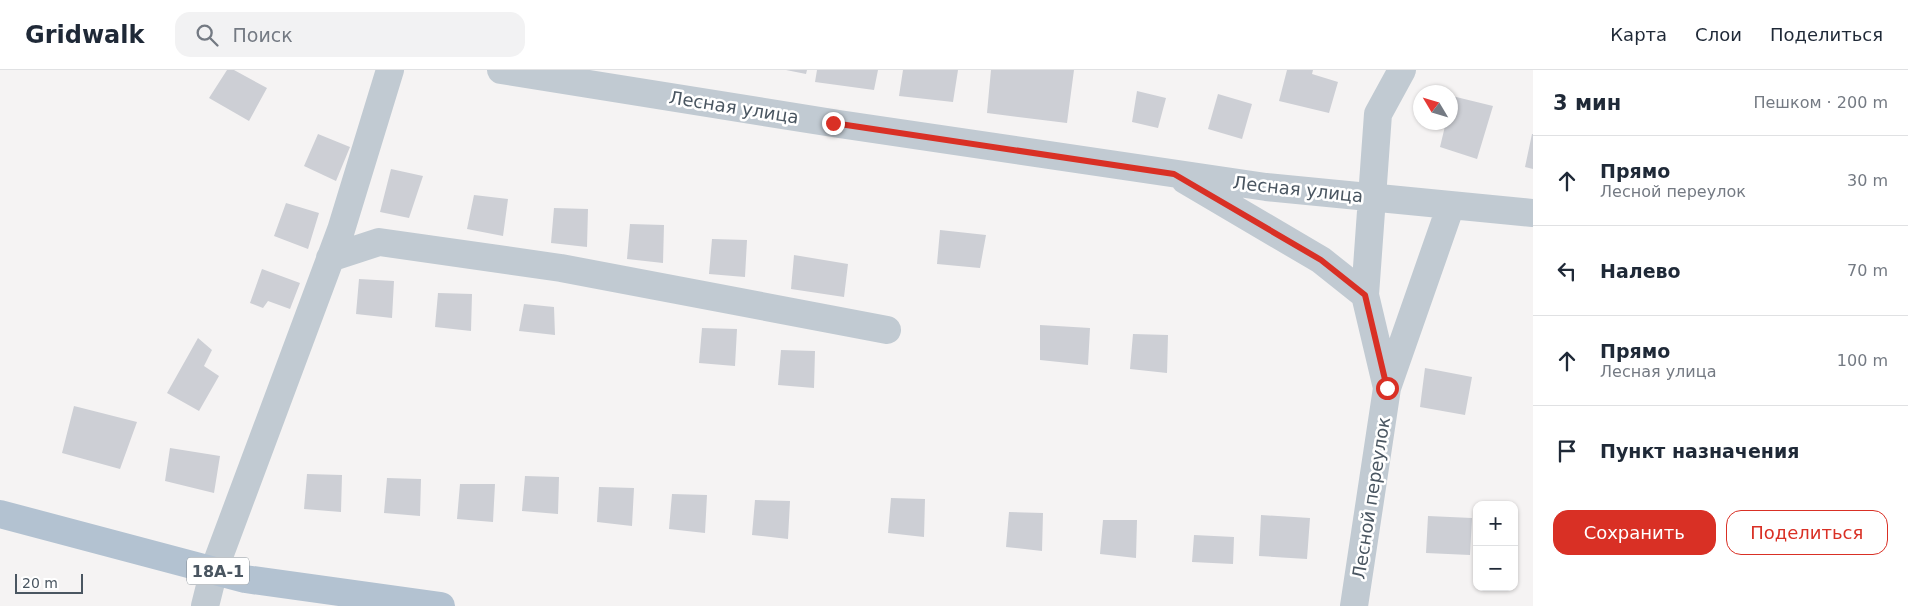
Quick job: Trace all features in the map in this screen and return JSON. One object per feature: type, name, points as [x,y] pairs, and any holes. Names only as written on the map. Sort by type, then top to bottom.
[{"type":"main road","name":"18А-1","points":[[0,514],[246,579],[441,606]]},
{"type":"street","points":[[205,606],[214,570],[330,258],[390,70]]},
{"type":"street","name":"Лесная улица","points":[[501,70],[1266,188],[1533,213]]},
{"type":"street","name":"Лесной переулок","points":[[1354,606],[1387,388],[1365,295],[1378,114],[1402,70]]},
{"type":"street","points":[[1174,174],[1321,260],[1365,295]]},
{"type":"street","points":[[1387,388],[1451,205]]},
{"type":"street","points":[[330,258],[379,242],[561,268],[887,330]]},
{"type":"building","points":[[227,70],[234,70],[267,88],[249,121],[209,98]]},
{"type":"building","points":[[786,70],[807,70],[806,74]]},
{"type":"building","points":[[817,70],[878,70],[874,90],[815,82]]},
{"type":"building","points":[[903,70],[958,70],[953,102],[899,96]]},
{"type":"building","points":[[991,70],[1074,70],[1067,123],[987,113]]},
{"type":"building","points":[[1287,70],[1313,70],[1312,74],[1338,82],[1329,113],[1279,101]]},
{"type":"building","points":[[1137,91],[1166,98],[1158,128],[1132,122]]},
{"type":"building","points":[[1218,94],[1252,104],[1242,139],[1208,129]]},
{"type":"building","points":[[1458,97],[1493,106],[1477,159],[1440,147],[1444,130],[1458,130]]},
{"type":"building","points":[[318,134],[350,147],[336,181],[304,166]]},
{"type":"building","points":[[1533,134],[1533,169],[1525,167]]},
{"type":"building","points":[[391,169],[423,176],[409,218],[380,212]]},
{"type":"building","points":[[474,195],[508,199],[503,236],[467,229]]},
{"type":"building","points":[[286,203],[319,213],[308,249],[274,236]]},
{"type":"building","points":[[554,208],[588,209],[587,247],[551,243]]},
{"type":"building","points":[[630,224],[664,225],[663,263],[627,259]]},
{"type":"building","points":[[940,230],[986,235],[980,268],[937,264]]},
{"type":"building","points":[[712,239],[747,240],[745,277],[709,274]]},
{"type":"building","points":[[794,255],[848,264],[844,297],[791,289]]},
{"type":"building","points":[[262,269],[300,283],[290,309],[268,301],[263,308],[250,303]]},
{"type":"building","points":[[359,279],[394,281],[392,318],[356,314]]},
{"type":"building","points":[[438,293],[472,294],[471,331],[435,327]]},
{"type":"building","points":[[524,304],[554,307],[555,335],[519,331]]},
{"type":"building","points":[[1040,325],[1090,328],[1088,365],[1040,360]]},
{"type":"building","points":[[702,328],[737,329],[735,366],[699,363]]},
{"type":"building","points":[[1133,334],[1168,335],[1167,373],[1130,369]]},
{"type":"building","points":[[198,338],[212,350],[204,366],[219,376],[199,411],[167,393]]},
{"type":"building","points":[[781,350],[815,351],[814,388],[778,385]]},
{"type":"building","points":[[1425,368],[1472,377],[1465,415],[1420,407]]},
{"type":"building","points":[[74,406],[137,422],[120,469],[62,453]]},
{"type":"building","points":[[170,448],[220,456],[214,493],[165,481]]},
{"type":"building","points":[[307,474],[342,475],[341,512],[304,509]]},
{"type":"building","points":[[525,476],[559,477],[558,514],[522,511]]},
{"type":"building","points":[[387,478],[421,479],[420,516],[384,513]]},
{"type":"building","points":[[460,484],[495,484],[493,522],[457,519]]},
{"type":"building","points":[[599,487],[634,488],[632,526],[597,522]]},
{"type":"building","points":[[672,494],[707,495],[705,533],[669,529]]},
{"type":"building","points":[[891,498],[925,499],[924,537],[888,533]]},
{"type":"building","points":[[755,500],[790,501],[788,539],[752,535]]},
{"type":"building","points":[[1009,512],[1043,513],[1042,551],[1006,547]]},
{"type":"building","points":[[1261,515],[1310,518],[1307,559],[1259,556]]},
{"type":"building","points":[[1428,516],[1472,518],[1470,555],[1426,553]]},
{"type":"building","points":[[1103,520],[1137,520],[1136,558],[1100,554]]},
{"type":"building","points":[[1194,535],[1234,537],[1233,564],[1192,562]]},
{"type":"route","points":[[833,123],[1174,174],[1321,260],[1365,295],[1387,388]]}]
